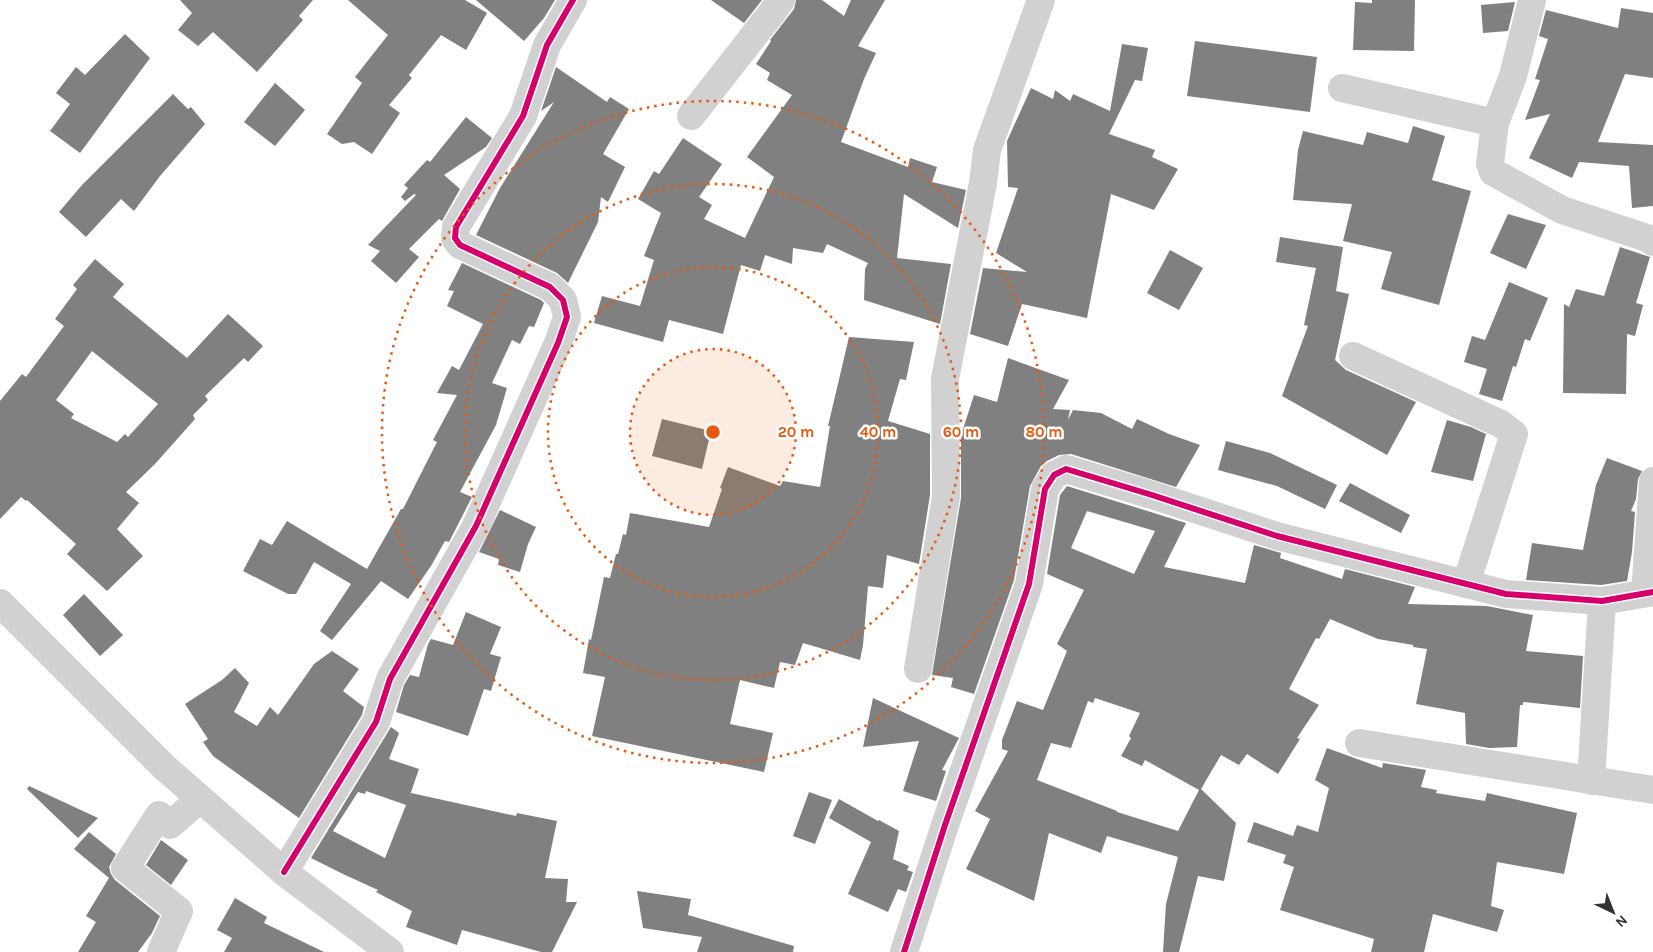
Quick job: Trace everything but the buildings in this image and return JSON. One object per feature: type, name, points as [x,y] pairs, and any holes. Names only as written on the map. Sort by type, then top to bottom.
[{"type":"street","points":[[284,872],[376,722],[390,679],[476,526],[558,343],[567,318],[563,300],[550,287],[460,245],[455,238],[456,227],[523,116],[547,46],[573,0]]},
{"type":"street","points":[[691,116],[781,0]]},
{"type":"street","points":[[918,669],[946,496],[945,379],[984,183],[987,150],[1041,0]]},
{"type":"street","points":[[1532,0],[1514,76],[1495,123],[1490,164],[1493,172],[1562,210],[1647,238],[1653,242]]},
{"type":"street","points":[[1342,88],[1495,123]]},
{"type":"street","points":[[1353,356],[1501,424],[1514,434],[1466,584]]},
{"type":"street","points":[[904,952],[945,825],[1030,584],[1045,489],[1054,475],[1066,470],[1076,472],[1277,536],[1506,594],[1602,601],[1649,592],[1653,481]]},
{"type":"street","points":[[1591,781],[1602,601]]},
{"type":"street","points":[[0,603],[163,766],[284,872],[390,952]]},
{"type":"street","points":[[1359,743],[1653,790]]},
{"type":"street","points":[[161,952],[180,911],[125,868],[160,815],[170,825],[200,799]]},
{"type":"cycle path","points":[[284,872],[376,722],[390,679],[476,526],[558,343],[567,317],[563,300],[550,287],[460,245],[455,238],[456,227],[523,116],[547,45],[573,0]]},
{"type":"cycle path","points":[[904,952],[945,825],[1029,584],[1045,489],[1054,475],[1066,469],[1277,536],[1506,594],[1602,601],[1653,592]]}]
